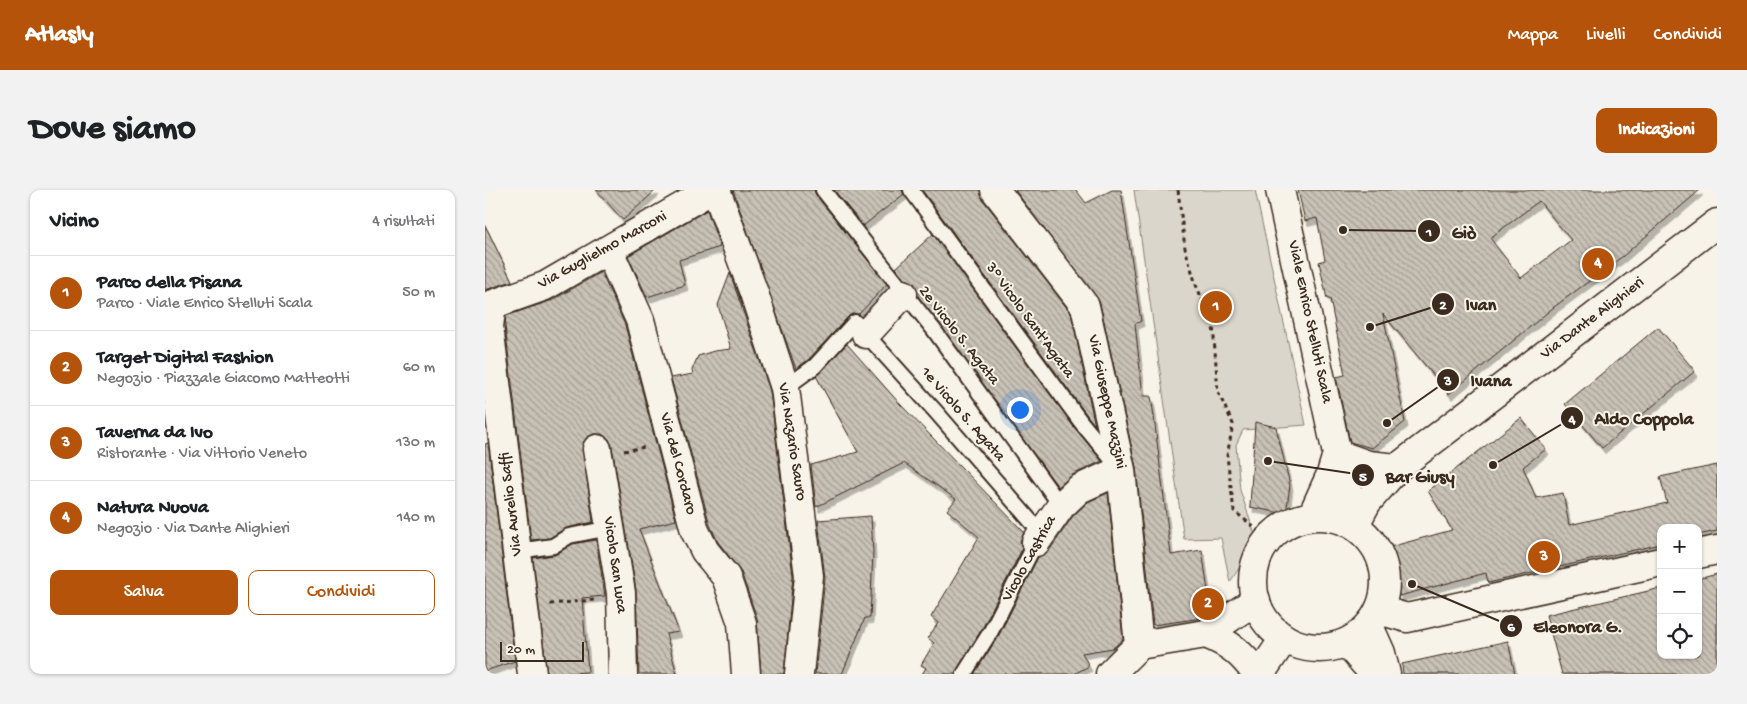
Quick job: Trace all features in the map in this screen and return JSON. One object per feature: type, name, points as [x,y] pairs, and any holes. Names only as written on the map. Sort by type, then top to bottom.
[{"type":"street","name":"Via Guglielmo Marconi","points":[[489,306],[545,286],[711,190]]},
{"type":"street","name":"Via Nazario Sauro","points":[[716,190],[754,293],[785,388],[809,576],[799,674]]},
{"type":"street","name":"Via Giuseppe Mazzini","points":[[995,190],[1085,306],[1121,470],[1139,645]]},
{"type":"street","name":"Viale Enrico Stelluti Scala","points":[[1280,190],[1337,454],[1347,476],[1356,529]]},
{"type":"street","name":"Via Dante Alighieri","points":[[1356,529],[1367,502],[1397,468],[1717,223]]},
{"type":"street","name":"Via del Cordaro","points":[[609,250],[640,320],[695,531],[705,551],[726,577],[742,623],[746,674]]},
{"type":"street","points":[[861,328],[903,294]]},
{"type":"street","name":"Via Aurelio Saffi","points":[[489,306],[489,326],[532,674]]},
{"type":"street","name":"Vicolo San Luca","points":[[598,452],[621,598],[623,674]]},
{"type":"street","points":[[1312,516],[1331,474],[1337,454],[1369,465],[1397,468]]},
{"type":"street","name":"Vicolo Castrica","points":[[1039,537],[1061,506],[1079,489],[1121,470]]},
{"type":"street","points":[[1374,674],[1353,649],[1366,626],[1384,596],[1385,577],[1379,553],[1356,529],[1326,516],[1312,516],[1296,520],[1281,528],[1269,539],[1260,552],[1253,584],[1256,600],[1264,618],[1284,639],[1306,647],[1321,648],[1366,626],[1657,563]]},
{"type":"street","points":[[1702,553],[1717,550]]},
{"type":"street","points":[[1112,673],[1139,645],[1206,634],[1256,600]]},
{"type":"street","points":[[1366,626],[1381,653],[1386,674]]},
{"type":"street","points":[[1206,634],[1225,641],[1239,652],[1259,674],[1284,639]]},
{"type":"lane","name":"2e Vicolo S. Agata","points":[[823,190],[903,294],[940,338],[1061,506]]},
{"type":"lane","name":"3° Vicolo Sant'Agata","points":[[911,190],[1081,422],[1121,470]]},
{"type":"lane","points":[[785,388],[861,328]]},
{"type":"lane","name":"1e Vicolo S. Agata","points":[[861,328],[937,413],[1039,537]]},
{"type":"lane","points":[[518,551],[553,546],[569,536],[610,528]]},
{"type":"lane","name":"Vicolo Castrica","points":[[964,674],[991,632],[1039,537]]},
{"type":"path","points":[[1178,190],[1185,248],[1196,285],[1213,324],[1218,392],[1233,424],[1227,456],[1233,511],[1269,539]]},
{"type":"path","points":[[598,452],[671,443]]},
{"type":"path","points":[[525,606],[621,598]]},
{"type":"shaded area","points":[[1134,190],[1255,190],[1306,425],[1243,430],[1236,445],[1240,490],[1257,541],[1230,582],[1221,538],[1184,539]]},
{"type":"building","points":[[596,190],[656,190],[623,220]]},
{"type":"building","points":[[733,190],[814,190],[887,284],[859,314],[849,316],[809,359],[796,369]]},
{"type":"building","points":[[834,190],[902,190],[904,194],[863,226]]},
{"type":"building","points":[[922,190],[980,190],[983,200],[1071,313],[1095,426]]},
{"type":"building","points":[[1015,190],[1076,190],[1086,203],[1112,190],[1121,190],[1141,321],[1135,324],[1143,396],[1151,396],[1171,555],[1202,550],[1211,612],[1202,618],[1153,625],[1136,467],[1100,303]]},
{"type":"building","points":[[1298,190],[1700,190],[1623,256],[1554,307],[1449,394],[1383,314],[1405,422],[1372,448],[1350,442],[1336,377],[1345,375],[1330,299],[1327,299],[1319,262],[1325,260],[1317,218],[1305,221]],"holes":[[[1539,201],[1571,240],[1521,278],[1490,238]]]},
{"type":"building","points":[[707,210],[720,247],[679,260],[685,285],[647,297],[628,256]]},
{"type":"building","points":[[485,225],[512,281],[485,290]]},
{"type":"building","points":[[933,234],[1074,427],[1102,461],[1072,475],[1058,487],[918,296],[914,283],[905,279],[896,268]]},
{"type":"building","points":[[601,272],[625,325],[676,520],[639,529],[679,632],[666,634],[677,674],[639,674],[636,590],[612,446],[609,439],[602,434],[594,434],[587,437],[582,444],[593,522],[567,528],[550,538],[531,540],[505,326],[506,316],[553,300]]},
{"type":"building","points":[[730,273],[770,391],[793,576],[784,674],[761,674],[757,618],[741,572],[718,542],[710,525],[671,378],[693,374],[692,370],[698,356],[714,351],[731,349],[718,305]]},
{"type":"building","points":[[1658,327],[1695,371],[1602,448],[1565,404]]},
{"type":"building","points":[[847,344],[900,404],[1024,532],[1020,541],[1022,549],[983,627],[955,674],[922,674],[926,668],[921,665],[934,643],[928,638],[938,623],[931,617],[979,537],[947,510],[956,499],[904,463],[816,507],[811,465],[858,452],[816,376]]},
{"type":"building","points":[[1521,418],[1546,449],[1523,467],[1536,498],[1563,493],[1569,525],[1667,503],[1660,477],[1717,465],[1717,531],[1702,534],[1702,524],[1657,524],[1657,545],[1488,583],[1486,573],[1399,596],[1386,548],[1452,530],[1428,491]]},
{"type":"building","points":[[1255,422],[1276,427],[1290,485],[1286,514],[1250,507]]},
{"type":"building","points":[[488,443],[515,661],[485,671],[485,444]]},
{"type":"building","points":[[1108,493],[1123,639],[1113,648],[1082,653],[1089,666],[1074,674],[974,674],[999,635],[1038,557],[1049,551],[1073,516],[1088,502]]},
{"type":"building","points":[[871,516],[873,552],[870,618],[865,618],[842,674],[815,674],[825,578],[818,520]]},
{"type":"building","points":[[596,540],[605,596],[582,598],[588,672],[547,674],[533,558],[555,555],[572,544]]},
{"type":"building","points":[[1717,574],[1717,674],[1562,674],[1546,615],[1657,589],[1657,659],[1702,659],[1702,578]]},
{"type":"building","points":[[1508,641],[1515,674],[1403,674],[1402,664]]},
{"type":"place","name":"Giò","points":[[1343,230]]},
{"type":"place","name":"Natura Nuova","points":[[1598,264]]},
{"type":"place","name":"Parco della Pisana","points":[[1216,307]]},
{"type":"place","name":"Ivan","points":[[1370,327]]},
{"type":"place","name":"Ivana","points":[[1387,423]]},
{"type":"place","name":"Bar Giusy","points":[[1268,461]]},
{"type":"place","name":"Aldo Coppola","points":[[1493,465]]},
{"type":"place","name":"Taverna da Ivo","points":[[1544,557]]},
{"type":"place","name":"Eleonora G.","points":[[1412,584]]},
{"type":"place","name":"Target Digital Fashion","points":[[1208,604]]}]
